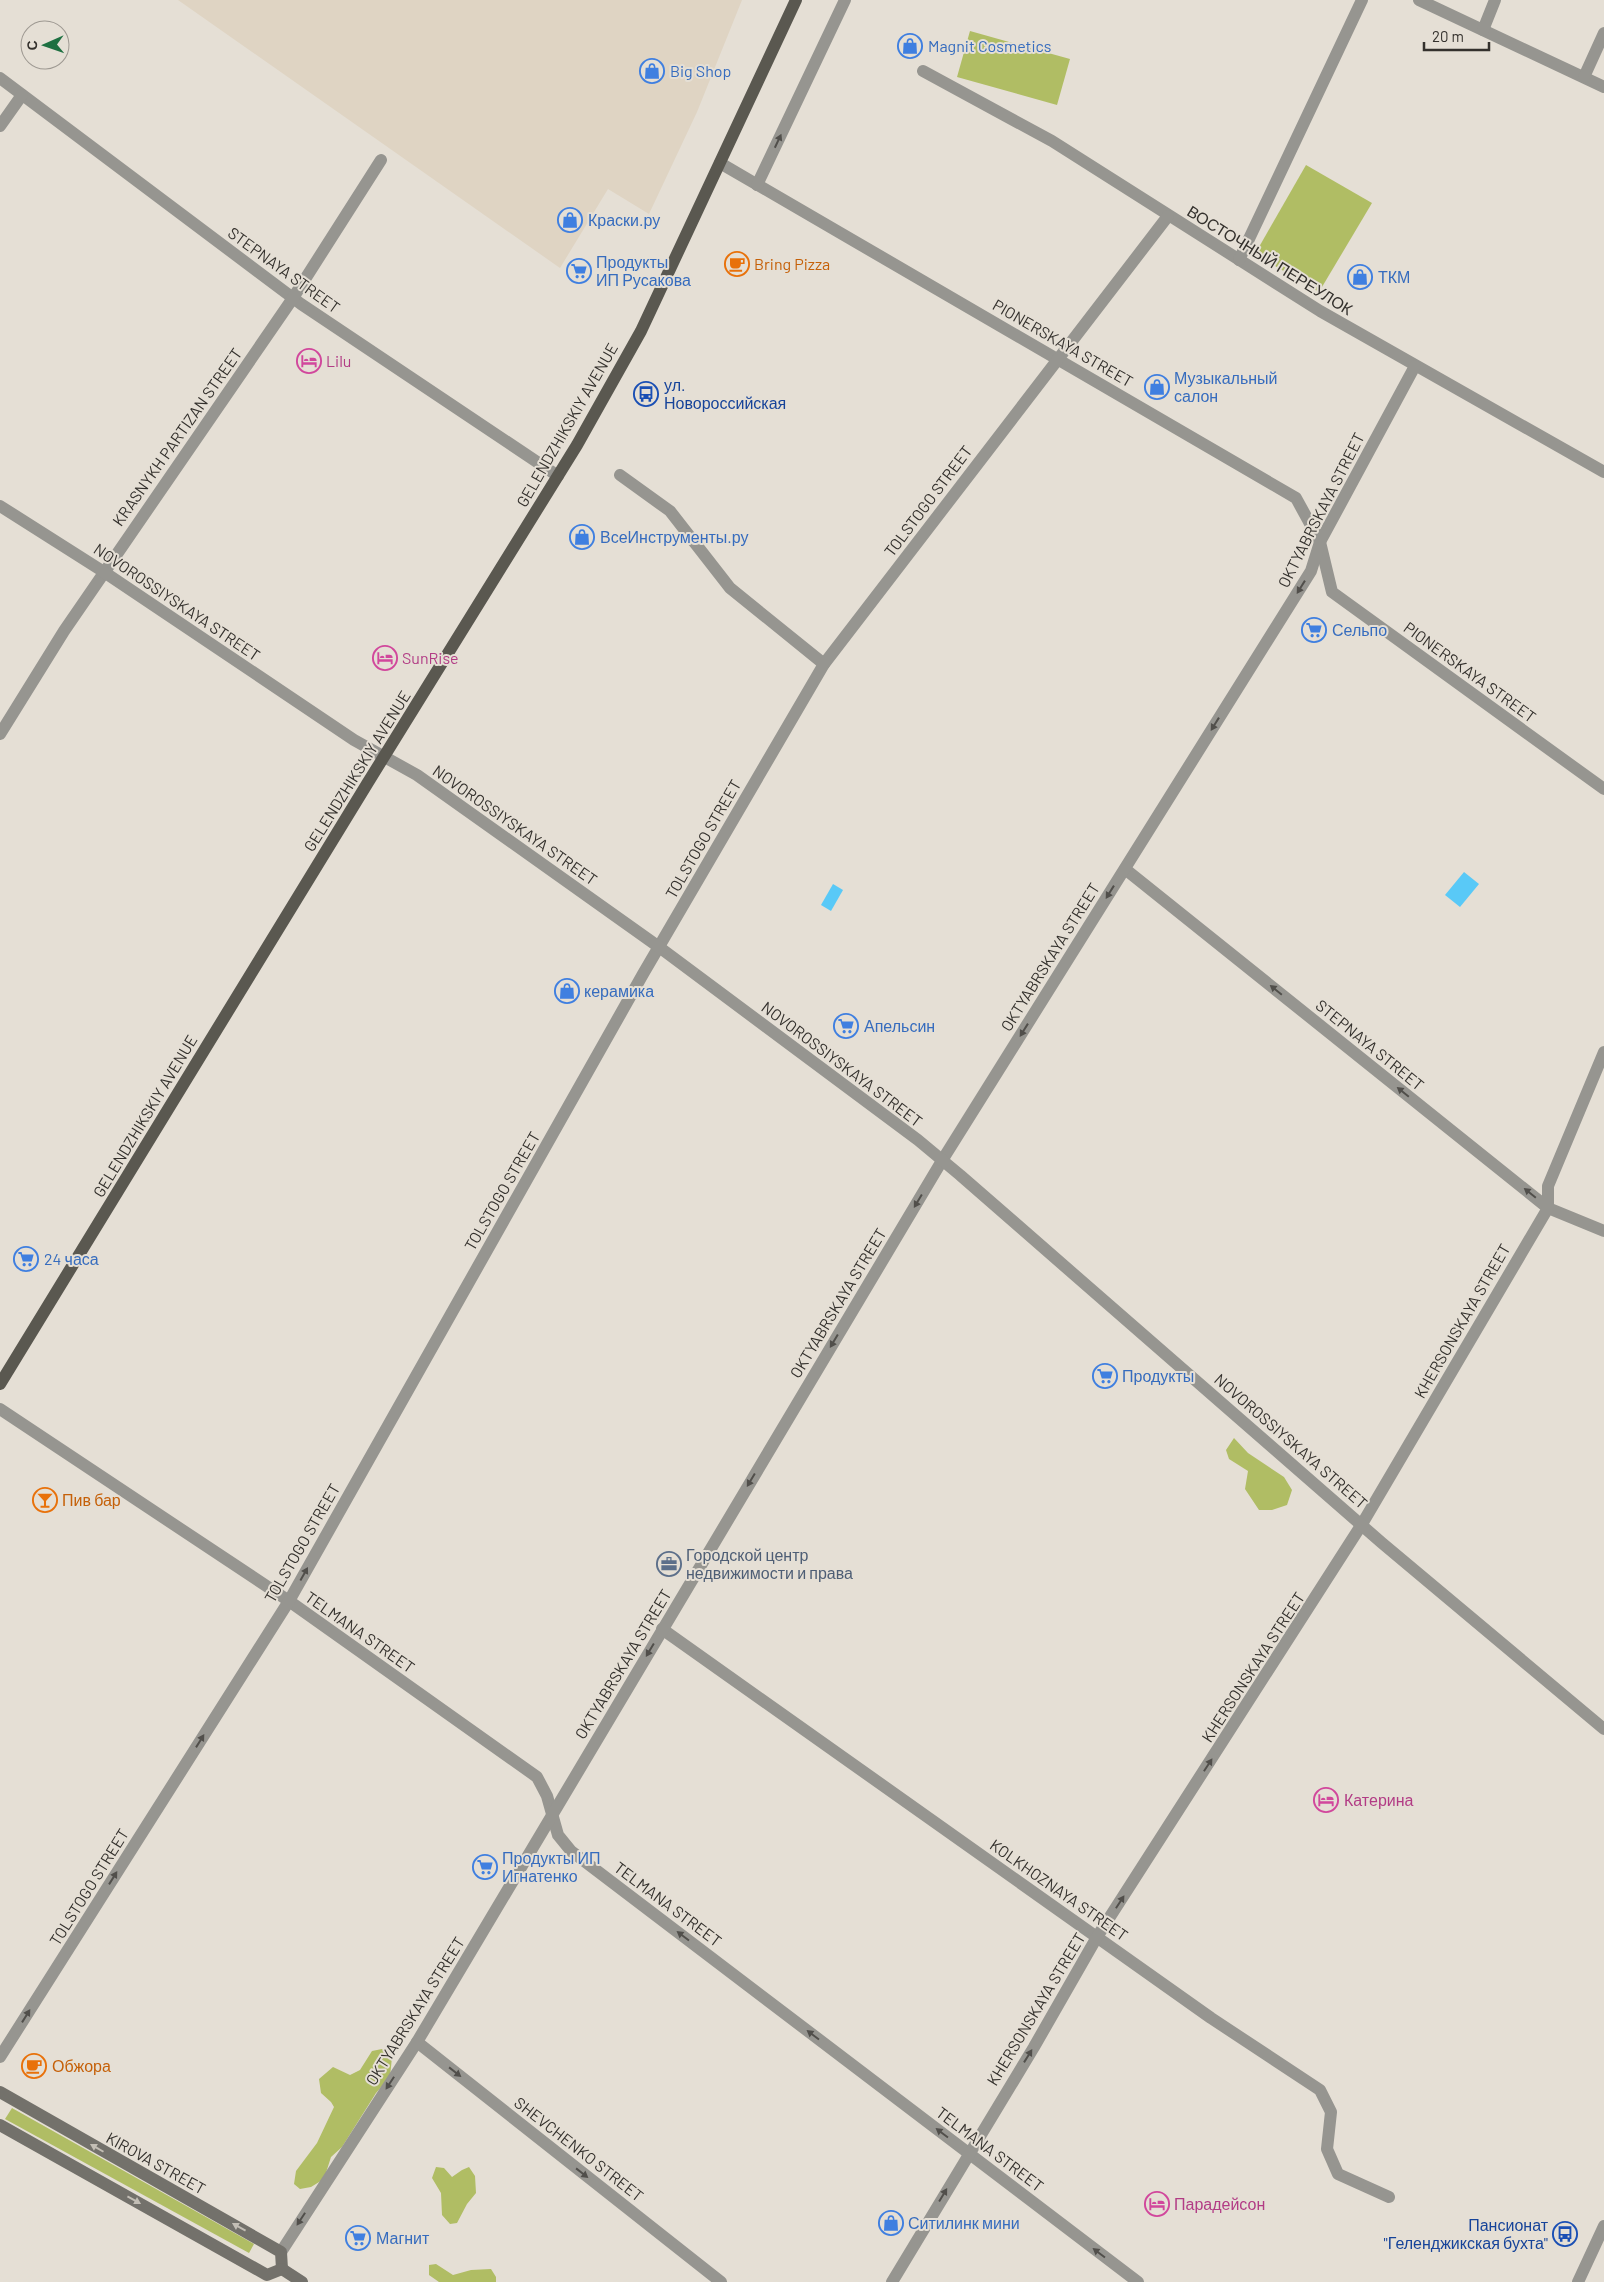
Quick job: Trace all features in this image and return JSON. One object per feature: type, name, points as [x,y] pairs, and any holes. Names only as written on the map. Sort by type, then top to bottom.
[{"type":"main road","name":"GELENDZHIKSKIY AVENUE","points":[[0,1384],[577,445],[641,331],[796,0]]},
{"type":"main road","name":"KIROVA STREET","points":[[0,2092],[281,2252]]},
{"type":"main road","points":[[0,2125],[265,2278],[282,2270]]},
{"type":"main road","points":[[281,2252],[282,2270]]},
{"type":"main road","points":[[282,2270],[302,2282]]},
{"type":"street","points":[[757,185],[845,0]]},
{"type":"street","points":[[1239,260],[1362,0]]},
{"type":"street","points":[[1419,0],[1604,87]]},
{"type":"street","points":[[1482,30],[1495,0]]},
{"type":"street","points":[[1584,77],[1604,33]]},
{"type":"street","name":"ВОСТОЧНЫЙ ПЕРЕУЛОК","points":[[923,71],[1052,141],[1320,311],[1604,472]]},
{"type":"street","name":"STEPNAYA STREET","points":[[0,78],[293,298],[558,476]]},
{"type":"street","points":[[0,126],[22,96]]},
{"type":"street","name":"KRASNYKH PARTIZAN STREET","points":[[0,734],[64,630],[293,298],[381,160]]},
{"type":"street","name":"PIONERSKAYA STREET","points":[[720,163],[1296,498],[1320,542],[1332,592],[1604,789]]},
{"type":"street","name":"TOLSTOGO STREET","points":[[0,2057],[289,1601],[659,947],[824,664],[1168,216]]},
{"type":"street","name":"OKTYABRSKAYA STREET","points":[[281,2252],[417,2042],[943,1160],[1311,571],[1320,542],[1415,366]]},
{"type":"street","points":[[620,475],[670,511],[730,588],[824,664]]},
{"type":"street","name":"NOVOROSSIYSKAYA STREET","points":[[0,506],[104,572],[354,740],[416,775],[659,947],[943,1160],[1362,1524],[1604,1729]]},
{"type":"street","name":"STEPNAYA STREET","points":[[1125,869],[1548,1208],[1604,1231]]},
{"type":"street","name":"KHERSONSKAYA STREET","points":[[892,2282],[968,2153],[1034,2047],[1097,1937],[1362,1524],[1548,1208],[1548,1186],[1604,1052]]},
{"type":"street","name":"TELMANA STREET","points":[[0,1409],[289,1601],[537,1778],[547,1796],[558,1835],[571,1850],[1138,2282]]},
{"type":"street","name":"KOLKHOZNAYA STREET","points":[[662,1629],[1211,2018],[1320,2090],[1332,2112],[1327,2149],[1338,2174],[1389,2197]]},
{"type":"street","name":"SHEVCHENKO STREET","points":[[417,2042],[721,2282]]},
{"type":"street","points":[[1578,2282],[1604,2227]]},
{"type":"shaded area","points":[[178,0],[742,0],[697,112],[649,214],[608,189],[560,268]]},
{"type":"green space","points":[[970,31],[1070,59],[1057,105],[957,77]]},
{"type":"green space","points":[[1306,165],[1372,203],[1319,292],[1255,254]]},
{"type":"green space","points":[[1234,1438],[1248,1453],[1284,1477],[1292,1490],[1287,1505],[1272,1510],[1259,1510],[1245,1489],[1248,1471],[1229,1459],[1226,1450]]},
{"type":"green space","points":[[382,2049],[392,2057],[390,2077],[376,2093],[342,2147],[331,2157],[324,2179],[311,2187],[300,2189],[294,2184],[296,2171],[317,2143],[334,2107],[321,2093],[319,2079],[333,2067],[350,2075],[360,2070],[372,2051]]},
{"type":"green space","points":[[12,2108],[254,2244],[249,2253],[5,2119]]},
{"type":"green space","points":[[436,2167],[444,2168],[452,2177],[469,2167],[475,2176],[476,2193],[467,2204],[457,2223],[450,2224],[442,2215],[441,2193],[432,2178]]},
{"type":"green space","points":[[436,2264],[453,2275],[471,2270],[491,2269],[496,2277],[496,2282],[439,2282],[429,2275],[429,2265]]},
{"type":"water","points":[[1464,872],[1479,884],[1460,907],[1445,895]]},
{"type":"water","points":[[833,884],[843,890],[831,911],[821,905]]},
{"type":"place","name":"Magnit Cosmetics","points":[[910,46]]},
{"type":"place","name":"Big Shop","points":[[652,71]]},
{"type":"place","name":"Краски.ру","points":[[570,220]]},
{"type":"place","name":"Bring Pizza","points":[[737,264]]},
{"type":"place","name":"Продукты ИП Русакова","points":[[579,271]]},
{"type":"place","name":"ТКМ","points":[[1360,277]]},
{"type":"place","name":"Lilu","points":[[309,361]]},
{"type":"place","name":"Музыкальный салон","points":[[1157,387]]},
{"type":"place","name":"ул. Новороссийская","points":[[646,394]]},
{"type":"place","name":"ВсеИнструменты.ру","points":[[582,537]]},
{"type":"place","name":"Сельпо","points":[[1314,630]]},
{"type":"place","name":"SunRise","points":[[385,658]]},
{"type":"place","name":"керамика","points":[[567,991]]},
{"type":"place","name":"Апельсин","points":[[846,1026]]},
{"type":"place","name":"24 часа","points":[[26,1259]]},
{"type":"place","name":"Продукты","points":[[1105,1376]]},
{"type":"place","name":"Пив бар","points":[[45,1500]]},
{"type":"place","name":"Городской центр недвижимости и права","points":[[669,1564]]},
{"type":"place","name":"Катерина","points":[[1326,1800]]},
{"type":"place","name":"Продукты ИП Игнатенко","points":[[485,1867]]},
{"type":"place","name":"Обжора","points":[[34,2066]]},
{"type":"place","name":"Парадейсон","points":[[1157,2204]]},
{"type":"place","name":"Ситилинк мини","points":[[891,2223]]},
{"type":"place","name":"Пансионат \"Геленджикская бухта\"","points":[[1565,2234]]},
{"type":"place","name":"Магнит","points":[[358,2238]]}]
